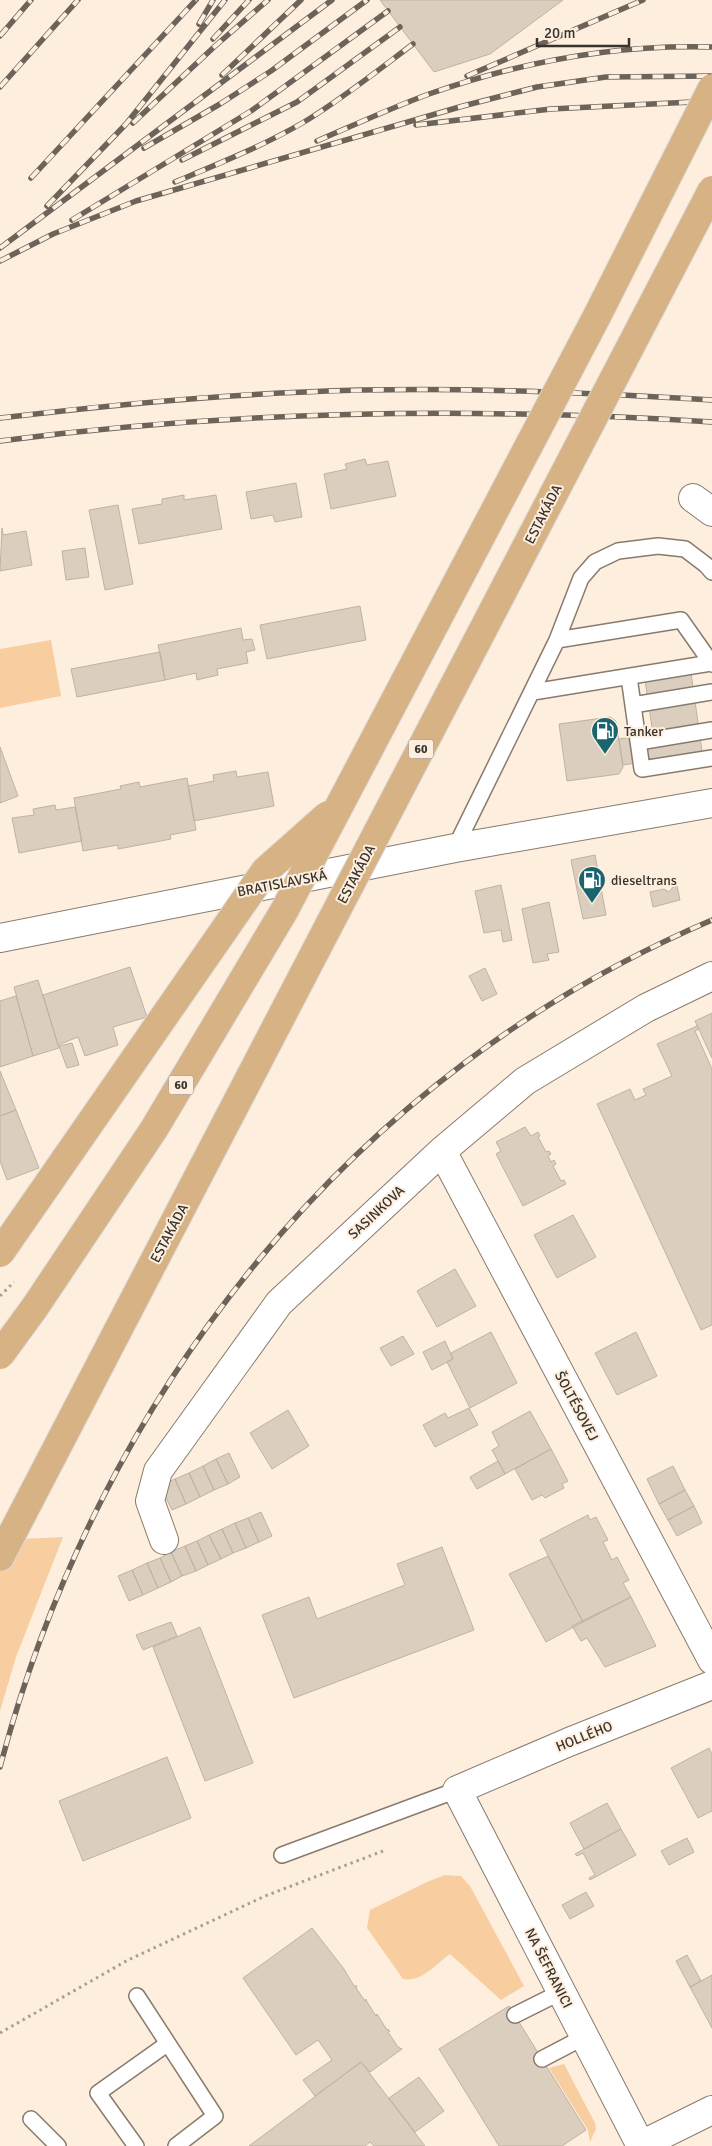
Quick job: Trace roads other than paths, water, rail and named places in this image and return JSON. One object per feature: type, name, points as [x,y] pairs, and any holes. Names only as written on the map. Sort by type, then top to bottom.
[{"type":"main road","name":"60","points":[[0,1355],[35,1307],[160,1120],[284,911],[597,316],[712,88]]},
{"type":"main road","name":"ESTAKÁDA","points":[[1,1554],[712,190]]},
{"type":"main road","points":[[0,1253],[265,871],[342,802]]},
{"type":"street","name":"BRATISLAVSKÁ","points":[[0,938],[456,848],[712,803]]},
{"type":"street","name":"SASINKOVA","points":[[164,1540],[150,1501],[158,1471],[279,1303],[442,1151],[525,1081],[646,1008],[712,976]]},
{"type":"street","name":"ŠOLTÉSOVEJ","points":[[442,1151],[712,1660]]},
{"type":"street","name":"HOLLÉHO","points":[[457,1790],[569,1742],[712,1685]]},
{"type":"street","name":"NA ŠEFRANICI","points":[[457,1790],[640,2146]]},
{"type":"street","points":[[640,2146],[712,2110]]},
{"type":"lane","points":[[456,848],[533,692],[557,640],[581,578],[595,562],[618,551],[658,546],[685,549],[712,572]]},
{"type":"lane","points":[[533,692],[712,663],[681,620],[557,640]]},
{"type":"lane","points":[[629,677],[642,769],[712,758]]},
{"type":"lane","points":[[633,705],[712,692]]},
{"type":"lane","points":[[639,742],[712,730]]},
{"type":"lane","points":[[282,1855],[457,1790]]},
{"type":"lane","points":[[515,2015],[561,1992]]},
{"type":"lane","points":[[137,1996],[215,2116],[176,2146]]},
{"type":"lane","points":[[542,2059],[584,2037]]},
{"type":"lane","points":[[136,2146],[98,2093],[167,2044]]},
{"type":"lane","points":[[31,2119],[58,2146]]},
{"type":"railway","points":[[0,36],[31,0]]},
{"type":"railway","points":[[0,87],[78,0]]},
{"type":"railway","points":[[31,178],[196,0]]},
{"type":"railway","points":[[199,24],[213,0]]},
{"type":"railway","points":[[47,206],[126,124],[225,0]]},
{"type":"railway","points":[[213,39],[249,0]]},
{"type":"railway","points":[[133,123],[214,47],[268,0]]},
{"type":"railway","points":[[222,75],[301,0]]},
{"type":"railway","points":[[0,248],[332,0]]},
{"type":"railway","points":[[144,148],[220,104],[271,71],[367,0]]},
{"type":"railway","points":[[467,76],[643,0]]},
{"type":"railway","points":[[72,220],[251,111],[388,11]]},
{"type":"railway","points":[[182,160],[297,102],[400,27]]},
{"type":"railway","points":[[175,182],[257,147],[304,122],[346,94],[413,44]]},
{"type":"railway","points":[[317,141],[429,94],[533,64],[604,52],[676,47],[712,47]]},
{"type":"railway","points":[[0,261],[53,234],[136,201],[463,106],[537,87],[606,77],[712,76]]},
{"type":"railway","points":[[416,125],[551,109],[712,101]]},
{"type":"railway","points":[[0,418],[190,399],[356,390],[508,391],[712,400]]},
{"type":"railway","points":[[0,441],[177,423],[355,414],[534,414],[712,422]]},
{"type":"railway","points":[[0,1767],[44,1630],[102,1498],[174,1375],[258,1261],[355,1157],[463,1064],[582,985],[712,920]]},
{"type":"place","name":"Tanker","points":[[605,755]]},
{"type":"place","name":"dieseltrans","points":[[592,904]]}]
